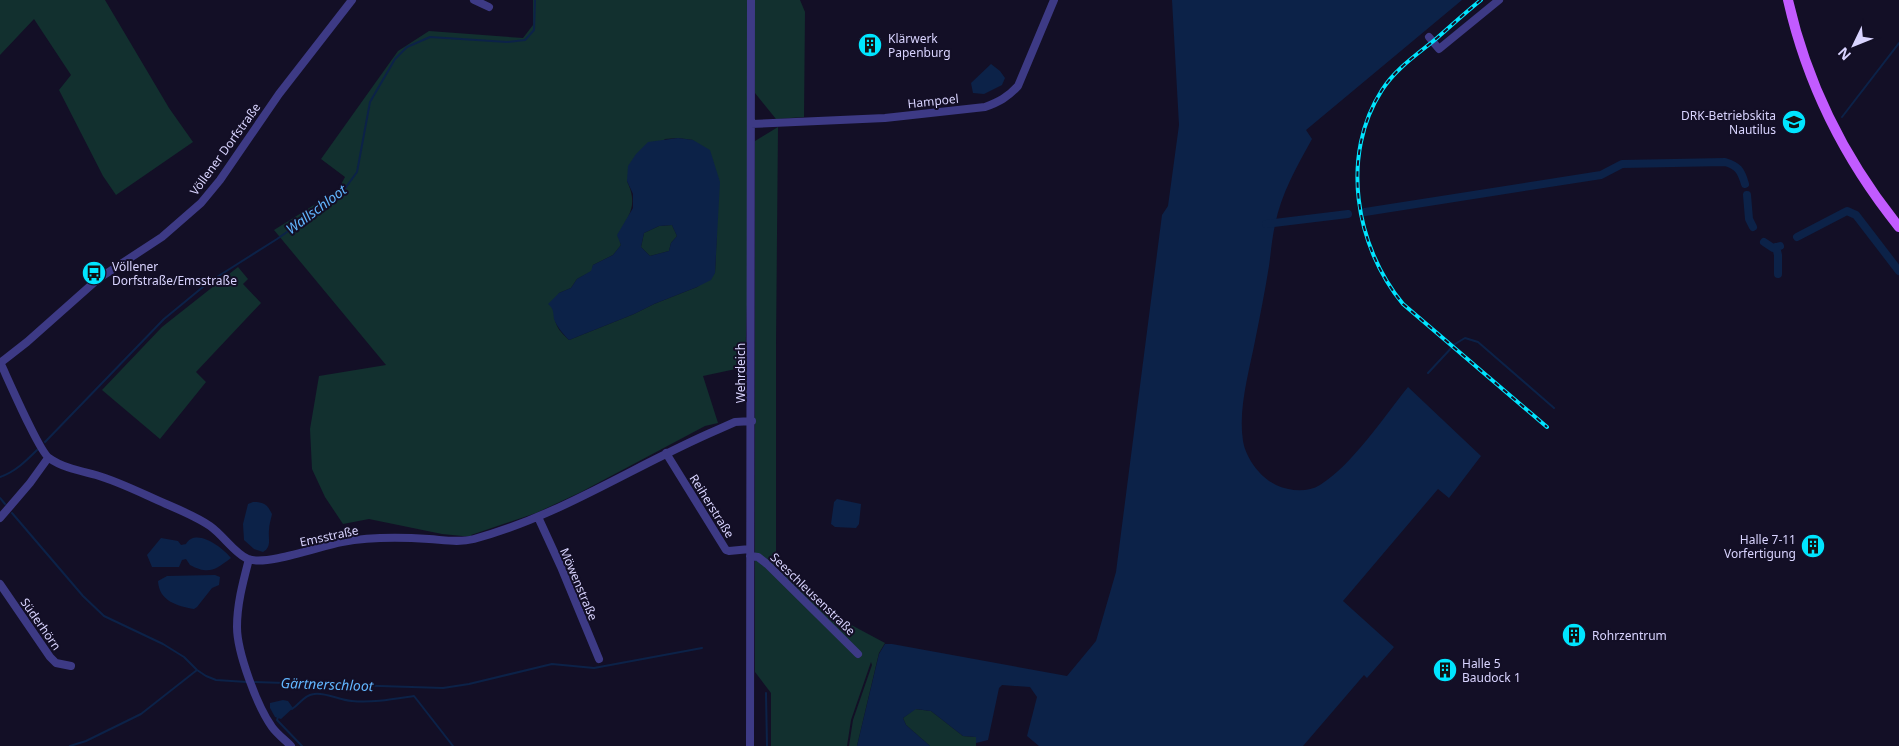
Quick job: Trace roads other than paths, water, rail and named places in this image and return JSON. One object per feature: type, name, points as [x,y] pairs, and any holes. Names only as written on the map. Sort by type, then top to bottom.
[{"type":"main road","points":[[1788,0],[1804,57],[1825,110],[1856,168],[1878,201],[1899,227]]},
{"type":"street","name":"Völlener Dorfstraße","points":[[0,362],[27,342],[98,279],[162,237],[201,203],[225,173],[279,94],[352,0]]},
{"type":"street","points":[[474,0],[489,8]]},
{"type":"street","name":"Wehrdeich","points":[[750,746],[752,421],[751,0]]},
{"type":"street","name":"Hampoel","points":[[751,124],[885,118],[986,107],[999,102],[1018,86],[1036,39],[1054,0]]},
{"type":"street","points":[[1429,38],[1439,49],[1499,0]]},
{"type":"street","points":[[0,362],[48,458],[170,505],[210,526],[240,554],[249,559],[238,608],[237,629],[240,646],[261,708],[273,728],[291,746]]},
{"type":"street","name":"Emsstraße","points":[[249,559],[268,559],[301,553],[342,542],[380,538],[472,540],[538,517],[582,497],[666,453],[735,422],[752,421]]},
{"type":"street","name":"Reiherstraße","points":[[666,453],[726,550],[750,553]]},
{"type":"street","points":[[0,518],[30,483],[48,458]]},
{"type":"street","name":"Möwenstraße","points":[[538,517],[599,659]]},
{"type":"street","name":"Seeschleusenstraße","points":[[750,553],[767,564],[858,654]]},
{"type":"street","name":"Süderhörn","points":[[0,584],[50,657],[56,663],[71,666]]},
{"type":"water","points":[[1172,0],[1462,0],[1306,130],[1312,139],[1285,191],[1275,225],[1245,391],[1242,429],[1247,454],[1265,478],[1287,489],[1315,488],[1332,477],[1355,454],[1408,387],[1481,456],[1449,498],[1438,489],[1343,601],[1394,647],[1367,678],[1364,675],[1303,746],[1039,746],[1027,736],[1037,697],[1030,687],[1002,685],[999,688],[988,740],[976,743],[976,737],[963,736],[931,711],[916,709],[903,718],[906,725],[930,746],[857,746],[879,654],[885,644],[1067,676],[1096,641],[1116,572],[1162,215],[1168,206],[1179,125]]},
{"type":"water","points":[[991,64],[1005,78],[1002,85],[984,94],[973,93],[971,83]]},
{"type":"water","points":[[678,138],[693,140],[710,150],[720,182],[715,273],[711,280],[697,287],[569,340],[557,325],[552,309],[548,304],[559,293],[571,288],[577,279],[591,271],[593,265],[613,255],[621,245],[617,235],[633,208],[633,194],[627,181],[628,166],[636,154],[648,142]],"holes":[[[672,225],[677,236],[671,243],[669,251],[650,256],[641,247],[644,233],[659,226]]]},
{"type":"water","points":[[837,499],[861,504],[859,524],[856,528],[835,527],[831,524],[834,502]]},
{"type":"water","points":[[253,502],[265,504],[272,514],[269,528],[269,545],[263,552],[254,549],[244,540],[243,524],[248,504]]},
{"type":"water","points":[[161,538],[178,541],[181,545],[186,544],[190,539],[203,538],[222,549],[231,558],[212,570],[197,568],[190,565],[186,559],[182,560],[179,567],[152,567],[147,555]]},
{"type":"water","points":[[215,575],[220,577],[219,585],[212,588],[194,609],[175,604],[165,598],[159,588],[158,581],[167,576]]},
{"type":"water","points":[[283,700],[288,701],[293,708],[281,719],[275,717],[270,708],[270,703]]},
{"type":"waterway","name":"Wallschloot","points":[[45,442],[164,319],[209,282],[277,239],[341,194],[357,172],[370,102],[395,59],[407,47],[430,37],[507,42],[525,40],[534,30],[535,0]]},
{"type":"waterway","points":[[1842,117],[1899,43]]},
{"type":"waterway","points":[[1365,212],[1601,175],[1622,164],[1725,162],[1738,169],[1745,184]]},
{"type":"waterway","points":[[1747,195],[1749,219],[1753,227]]},
{"type":"waterway","points":[[1797,237],[1847,211],[1856,215],[1899,271]]},
{"type":"waterway","points":[[1266,224],[1348,214]]},
{"type":"waterway","points":[[1764,242],[1773,248],[1780,246]]},
{"type":"waterway","points":[[1776,247],[1778,274]]},
{"type":"waterway","points":[[1428,373],[1455,344],[1465,338],[1478,342],[1554,408]]},
{"type":"waterway","name":"Wallschloot","points":[[0,477],[15,469],[37,450]]},
{"type":"waterway","name":"Gärtnerschloot","points":[[0,498],[5,504]]},
{"type":"waterway","name":"Gärtnerschloot","points":[[12,513],[83,596],[104,616],[163,644],[184,657],[206,676],[216,680],[247,682]]},
{"type":"waterway","name":"Gärtnerschloot","points":[[252,682],[443,688],[469,684],[552,664],[594,668],[702,648]]},
{"type":"waterway","points":[[70,746],[86,741],[141,714],[197,670]]},
{"type":"waterway","points":[[766,693],[767,746]]},
{"type":"waterway","points":[[292,709],[305,698],[314,694],[360,701],[414,696],[453,746]]},
{"type":"waterway","points":[[278,717],[277,720],[302,746]]},
{"type":"railway","points":[[1481,0],[1401,68],[1382,90],[1369,115],[1361,143],[1358,171],[1359,200],[1364,228],[1374,255],[1387,281],[1403,304],[1547,427]]},
{"type":"place","name":"Klärwerk Papenburg","points":[[870,45]]},
{"type":"place","name":"DRK-Betriebskita Nautilus","points":[[1794,122]]},
{"type":"place","name":"Völlener Dorfstraße/Emsstraße","points":[[94,273]]},
{"type":"place","name":"Halle 7-11 Vorfertigung","points":[[1813,546]]},
{"type":"place","name":"Rohrzentrum","points":[[1574,635]]},
{"type":"place","name":"Halle 5 Baudock 1","points":[[1445,670]]}]
